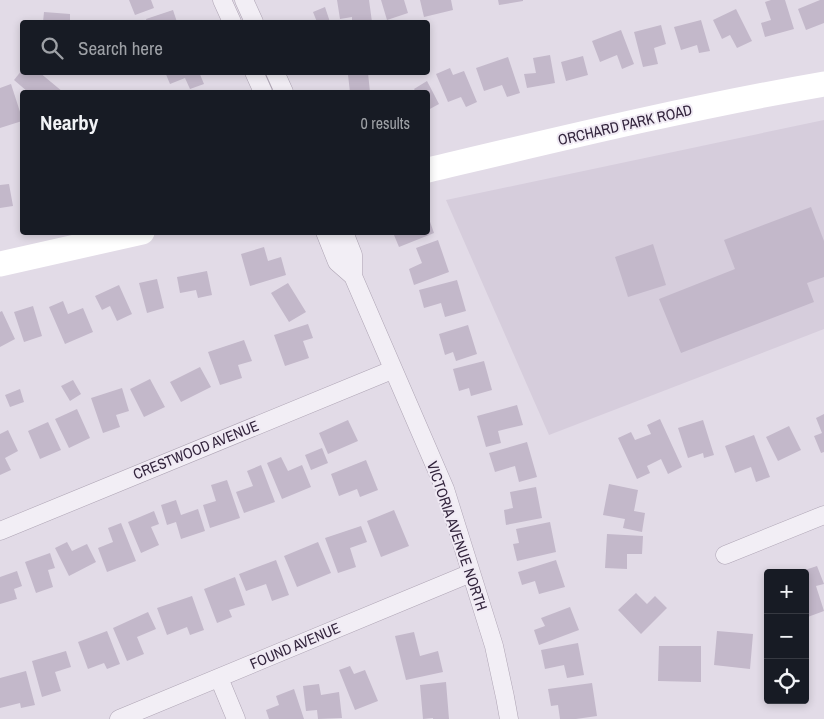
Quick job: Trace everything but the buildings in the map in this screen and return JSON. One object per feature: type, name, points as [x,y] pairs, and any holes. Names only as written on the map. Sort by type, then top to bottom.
[{"type":"street","points":[[226,10],[245,0],[253,20]]},
{"type":"street","points":[[255,75],[262,90]]},
{"type":"street","points":[[276,75],[283,90]]},
{"type":"street","name":"ORCHARD PARK ROAD","points":[[430,170],[752,96],[824,84]]},
{"type":"street","points":[[0,264],[129,235]]},
{"type":"street","name":"VICTORIA AVENUE NORTH","points":[[326,235],[337,262],[353,276]]},
{"type":"street","name":"VICTORIA AVENUE NORTH","points":[[345,235],[353,255],[353,276],[444,489],[494,646],[509,719]]},
{"type":"street","name":"CRESTWOOD AVENUE","points":[[0,531],[392,370]]},
{"type":"street","points":[[724,555],[824,514]]},
{"type":"street","name":"FOUND AVENUE","points":[[119,719],[471,573]]},
{"type":"street","points":[[219,678],[236,719]]},
{"type":"shaded area","points":[[824,120],[824,329],[549,435],[446,200]]}]
